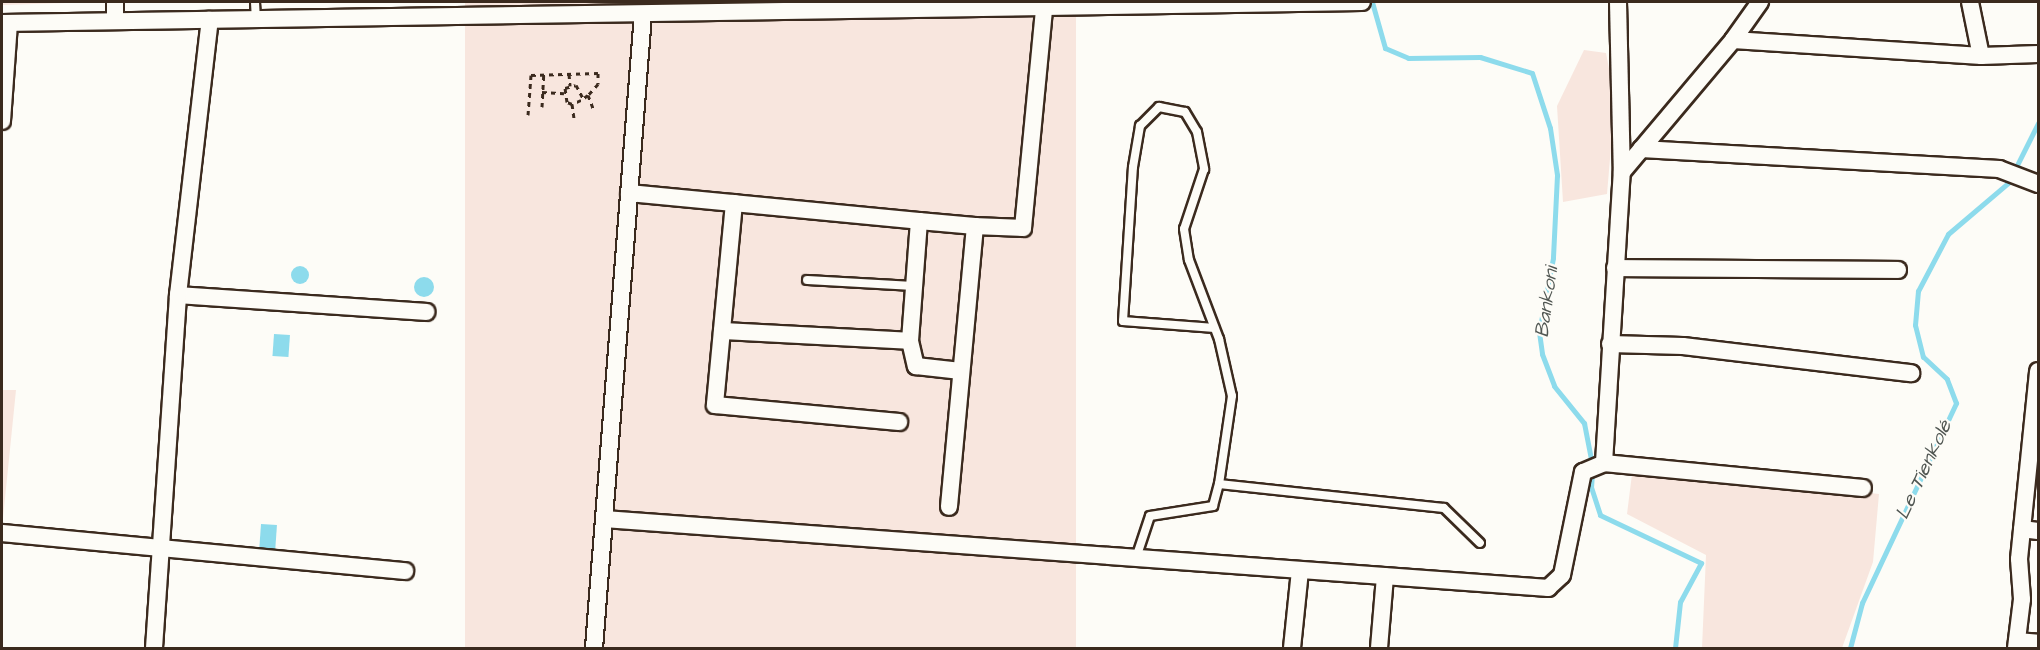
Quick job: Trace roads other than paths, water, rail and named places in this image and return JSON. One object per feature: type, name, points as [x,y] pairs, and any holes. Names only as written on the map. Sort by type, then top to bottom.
[{"type":"street","points":[[115,2],[115,21]]},
{"type":"street","points":[[2,122],[5,23],[643,14],[819,7],[1044,8],[1362,2]]},
{"type":"street","points":[[1604,464],[1622,172],[1618,2]]},
{"type":"street","points":[[1622,172],[1733,40],[1760,2]]},
{"type":"street","points":[[1970,2],[1981,56]]},
{"type":"street","points":[[629,193],[975,226],[1023,228],[1044,8]]},
{"type":"street","points":[[594,648],[643,14]]},
{"type":"street","points":[[154,648],[178,295],[210,20]]},
{"type":"street","points":[[1733,40],[1981,56],[2038,54]]},
{"type":"street","points":[[1641,149],[1999,169],[2038,184]]},
{"type":"street","points":[[734,203],[715,405],[899,422]]},
{"type":"street","points":[[919,220],[910,341],[916,366],[962,371]]},
{"type":"street","points":[[949,507],[975,226]]},
{"type":"street","points":[[1615,268],[1898,270]]},
{"type":"street","points":[[178,295],[426,312]]},
{"type":"street","points":[[722,332],[910,341]]},
{"type":"street","points":[[1610,344],[1683,346],[1911,373]]},
{"type":"street","points":[[2038,371],[2030,530],[2019,559],[2022,599],[2016,645],[2038,643]]},
{"type":"street","points":[[604,519],[1548,588],[1562,574],[1582,472],[1604,464],[1863,488]]},
{"type":"street","points":[[2,533],[405,571]]},
{"type":"street","points":[[1293,648],[1300,570]]},
{"type":"street","points":[[1379,648],[1385,576]]},
{"type":"lane","points":[[255,2],[255,20]]},
{"type":"lane","points":[[1136,558],[1150,516],[1213,506],[1219,484],[1232,396],[1214,328],[1190,260],[1184,229],[1204,169],[1197,132],[1185,112],[1159,107],[1140,126],[1123,321],[1214,328]]},
{"type":"lane","points":[[807,280],[914,286]]},
{"type":"lane","points":[[1219,484],[1444,508],[1480,543]]},
{"type":"water","points":[[300,266],[306,269],[309,275],[306,281],[300,284],[294,281],[291,275],[294,269]]},
{"type":"water","points":[[424,277],[431,280],[434,287],[431,294],[424,297],[417,294],[414,287],[417,280]]},
{"type":"water","points":[[274,334],[290,335],[288,357],[272,356]]},
{"type":"water","points":[[261,524],[277,525],[275,552],[259,551]]},
{"type":"waterway","name":"Bankoni","points":[[1372,2],[1385,48],[1408,58],[1480,57],[1532,73],[1550,128],[1557,175],[1553,258],[1539,332],[1542,354],[1554,386],[1584,423],[1592,464]]},
{"type":"waterway","name":"Le Tienkolé","points":[[1850,648],[1862,603],[1956,403],[1947,379],[1923,357],[1915,325],[1918,291],[1948,234],[2008,183],[2038,123]]},
{"type":"waterway","name":"Bankoni","points":[[1592,473],[1591,487],[1600,515],[1701,563],[1680,602],[1675,648]]}]
